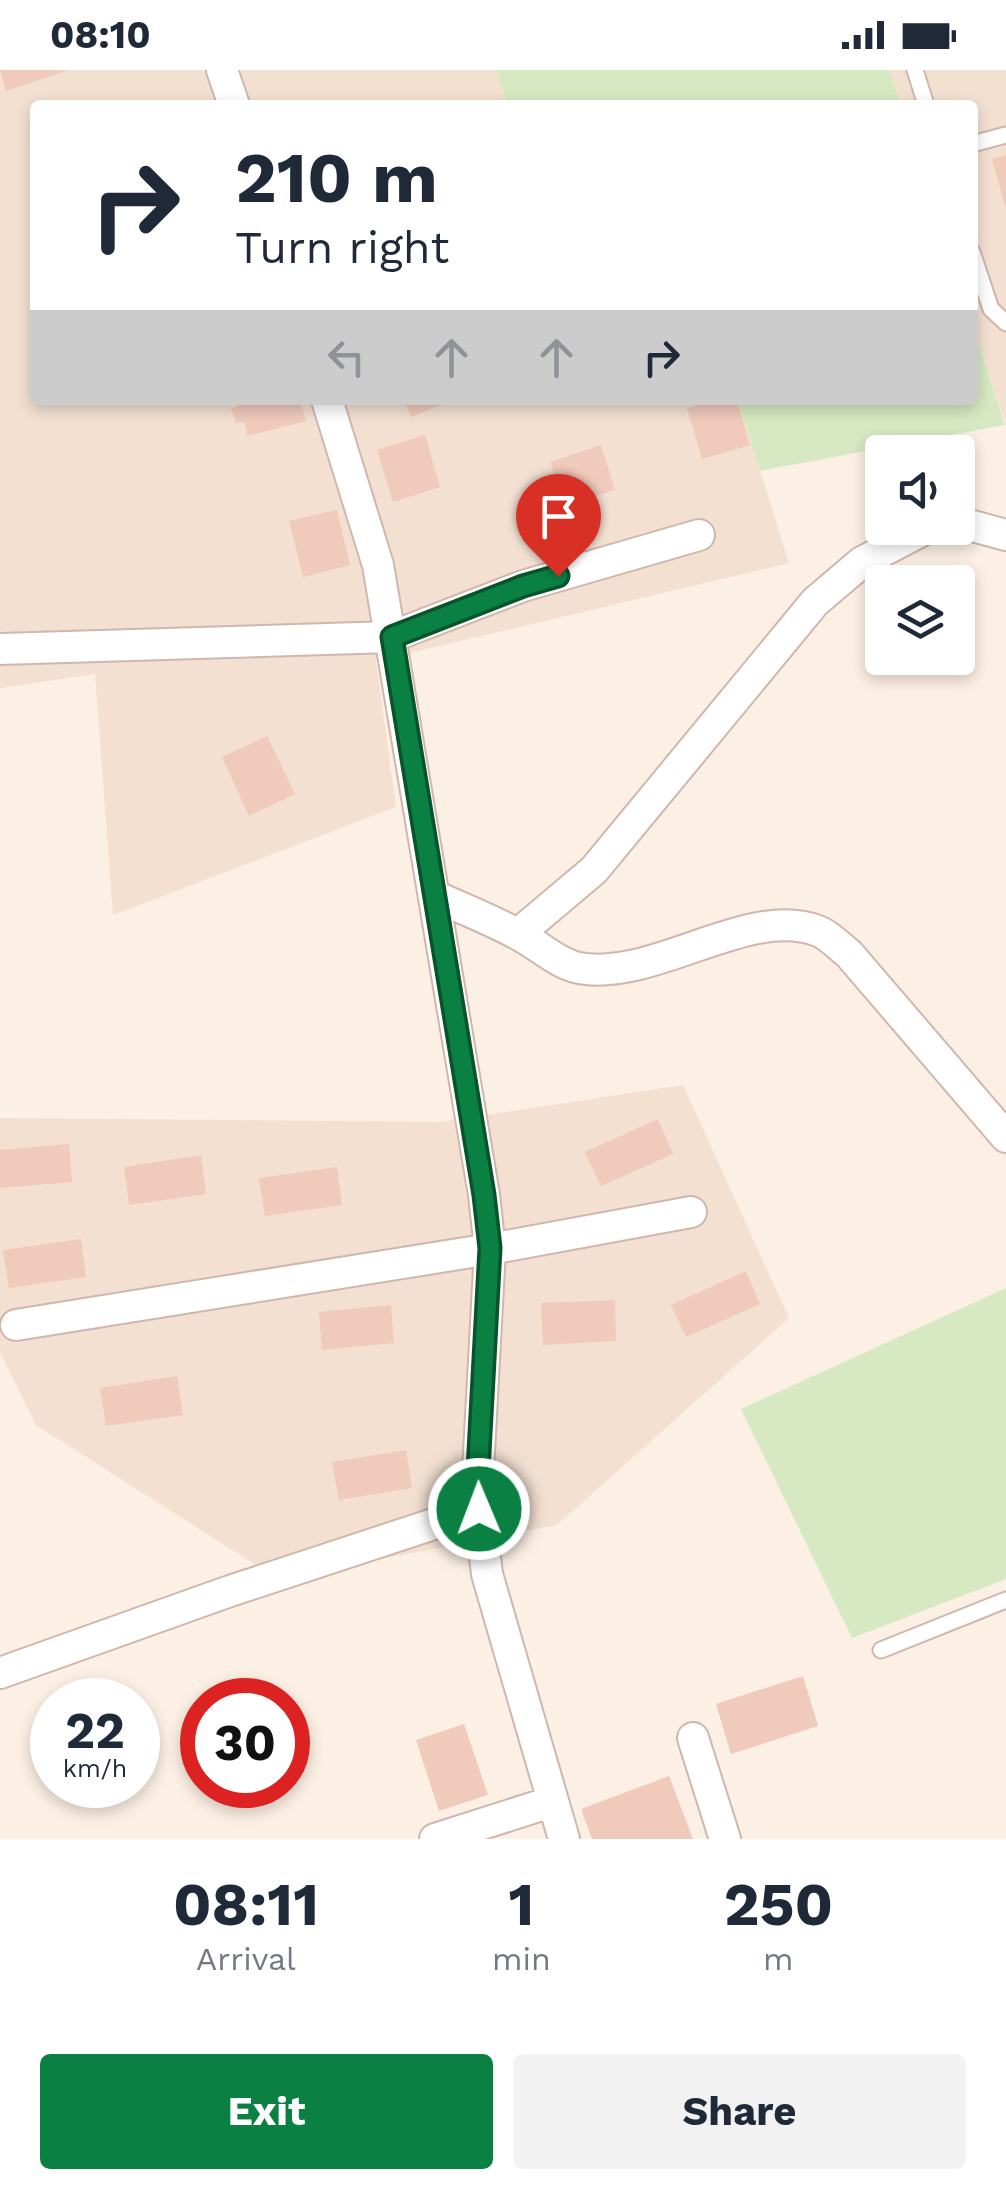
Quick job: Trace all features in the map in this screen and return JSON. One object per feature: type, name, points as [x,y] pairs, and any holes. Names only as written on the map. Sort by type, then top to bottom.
[{"type":"street","points":[[222,70],[232,100]]},
{"type":"street","points":[[329,405],[378,565],[484,1195],[490,1248],[477,1489],[487,1574],[564,1839]]},
{"type":"street","points":[[975,527],[1006,535]]},
{"type":"street","points":[[0,649],[392,637],[523,586],[699,535]]},
{"type":"street","points":[[518,934],[594,870],[815,602],[862,562],[891,545]]},
{"type":"street","points":[[435,896],[518,934],[575,968],[601,970],[646,962],[755,930],[789,926],[819,931],[849,954],[1006,1137]]},
{"type":"street","points":[[16,1325],[691,1212]]},
{"type":"street","points":[[0,1673],[230,1590],[479,1509]]},
{"type":"street","points":[[693,1738],[725,1839]]},
{"type":"street","points":[[434,1839],[551,1802]]},
{"type":"lane","points":[[914,70],[924,100]]},
{"type":"lane","points":[[978,142],[1006,135]]},
{"type":"lane","points":[[978,271],[990,309],[1006,323]]},
{"type":"lane","points":[[880,1650],[1006,1600]]},
{"type":"shaded area","points":[[0,70],[496,70],[506,100],[30,100],[30,405],[740,405],[789,563],[376,661],[396,807],[113,915],[95,674],[0,688]]},
{"type":"shaded area","points":[[889,70],[1006,70],[1006,425],[978,339],[978,100],[899,100]]},
{"type":"shaded area","points":[[683,1085],[789,1318],[557,1525],[278,1579],[36,1425],[0,1352],[0,1118],[441,1122]]},
{"type":"green space","points":[[496,70],[889,70],[899,100],[506,100]]},
{"type":"green space","points":[[978,340],[1005,425],[952,435],[865,435],[865,451],[760,471],[740,405],[978,405]]},
{"type":"green space","points":[[1006,1288],[1006,1579],[852,1638],[741,1409]]},
{"type":"building","points":[[0,70],[66,70],[66,71],[6,91]]},
{"type":"building","points":[[1006,155],[1006,206],[1005,206],[992,159]]},
{"type":"building","points":[[301,405],[306,421],[247,436],[245,422],[236,423],[231,409]]},
{"type":"building","points":[[406,405],[441,405],[411,417]]},
{"type":"building","points":[[738,405],[750,445],[702,459],[687,408]]},
{"type":"building","points":[[425,435],[440,487],[393,502],[377,450]]},
{"type":"building","points":[[601,445],[615,490],[565,506],[550,462]]},
{"type":"building","points":[[337,510],[350,565],[303,577],[289,521]]},
{"type":"building","points":[[267,736],[295,794],[249,816],[222,757]]},
{"type":"building","points":[[658,1119],[673,1154],[601,1186],[585,1152]]},
{"type":"building","points":[[69,1144],[72,1182],[0,1188],[0,1150]]},
{"type":"building","points":[[201,1155],[206,1194],[129,1205],[124,1167]]},
{"type":"building","points":[[337,1167],[342,1205],[265,1216],[259,1178]]},
{"type":"building","points":[[81,1239],[86,1277],[9,1288],[3,1250]]},
{"type":"building","points":[[746,1271],[760,1304],[686,1337],[671,1305]]},
{"type":"building","points":[[615,1300],[616,1341],[543,1345],[541,1303]]},
{"type":"building","points":[[391,1305],[394,1343],[322,1350],[319,1312]]},
{"type":"building","points":[[177,1376],[183,1415],[106,1426],[100,1388]]},
{"type":"building","points":[[406,1450],[412,1488],[339,1500],[332,1462]]},
{"type":"building","points":[[803,1676],[818,1726],[731,1754],[716,1704]]},
{"type":"building","points":[[464,1724],[488,1795],[439,1811],[416,1740]]},
{"type":"building","points":[[669,1776],[693,1839],[592,1839],[581,1809]]},
{"type":"route","points":[[479,1509],[490,1248],[392,637],[558,576]]}]
